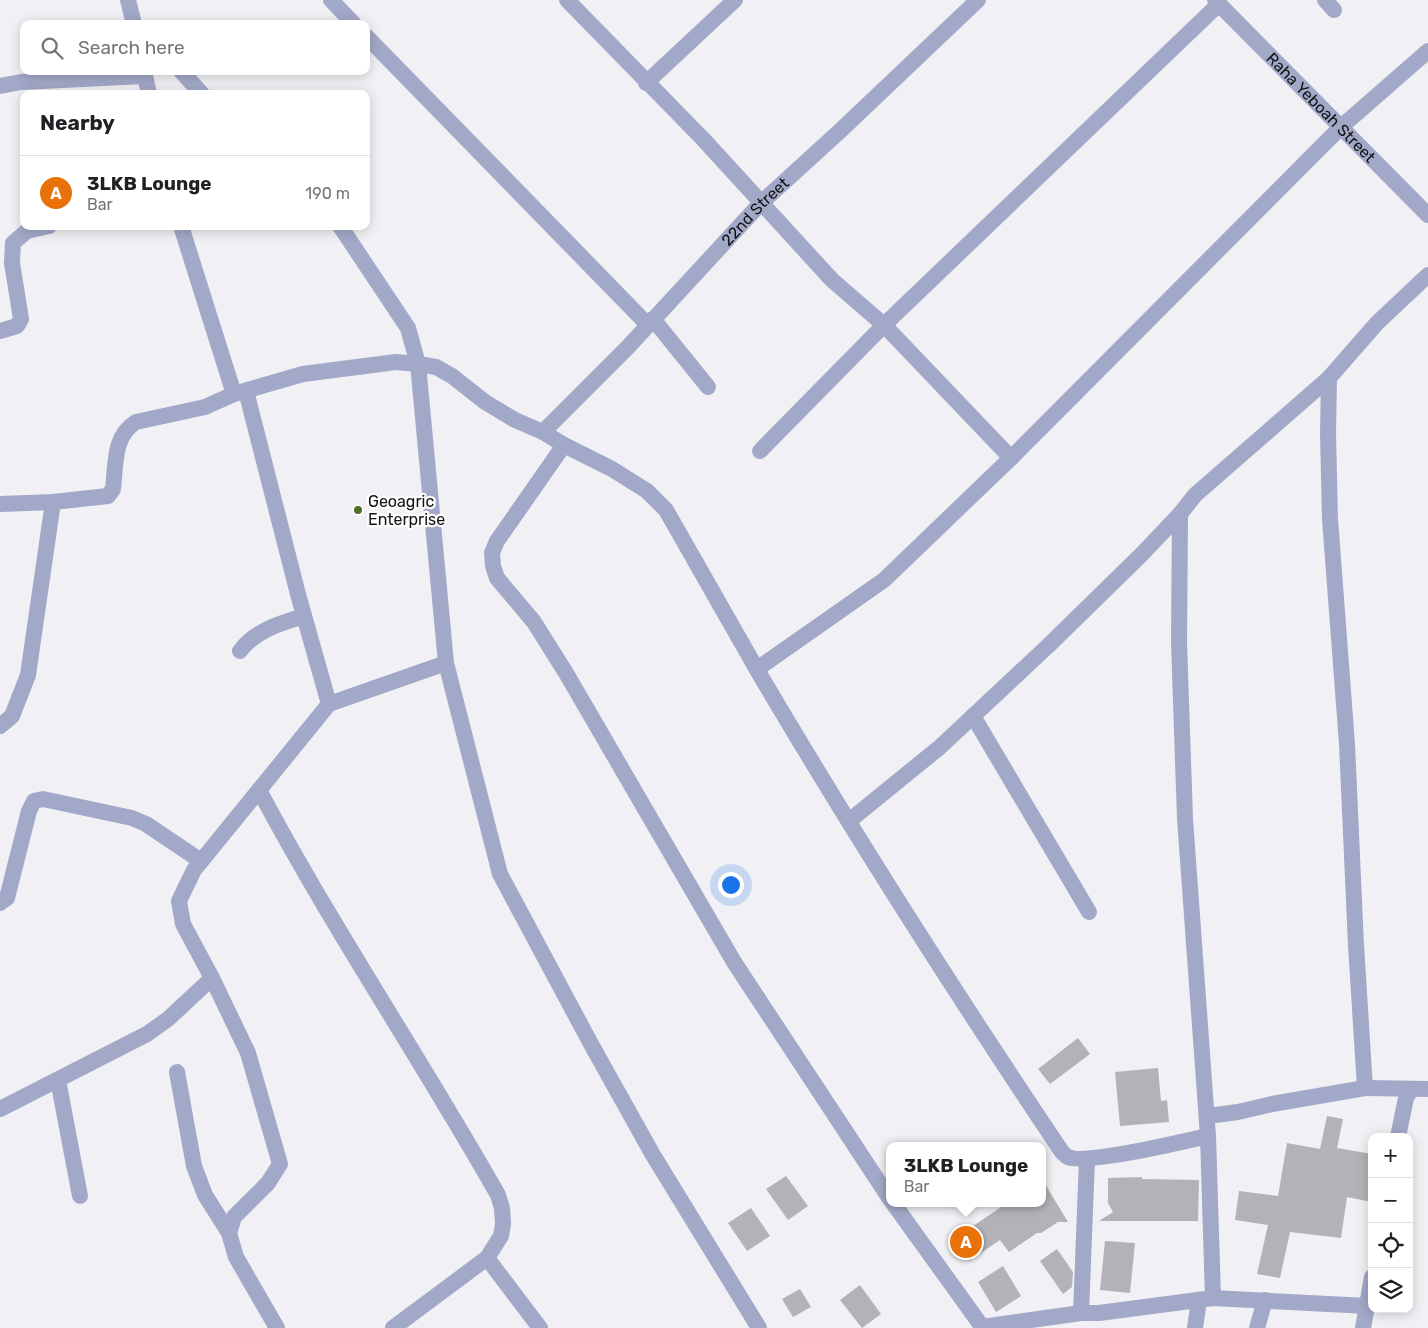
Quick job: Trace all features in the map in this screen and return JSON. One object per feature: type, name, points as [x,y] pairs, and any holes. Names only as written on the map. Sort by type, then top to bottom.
[{"type":"street","points":[[128,0],[133,20]]},
{"type":"street","points":[[331,0],[350,20]]},
{"type":"street","points":[[567,0],[646,83],[703,139],[832,280],[884,325],[1011,458]]},
{"type":"street","points":[[646,83],[735,0]]},
{"type":"street","name":"22nd Street","points":[[544,432],[761,203],[978,0]]},
{"type":"street","points":[[760,451],[884,325],[1222,3]]},
{"type":"street","name":"Raha Yeboah Street","points":[[1222,3],[1428,215]]},
{"type":"street","points":[[370,40],[650,322],[708,387]]},
{"type":"street","points":[[757,669],[884,580],[1011,458],[1341,127],[1428,51]]},
{"type":"street","points":[[0,86],[21,82],[130,75]]},
{"type":"street","points":[[145,75],[148,90]]},
{"type":"street","points":[[185,75],[198,90]]},
{"type":"street","points":[[0,331],[17,326],[21,319],[12,263],[13,243],[27,231],[32,230]]},
{"type":"street","points":[[182,230],[240,392],[329,704]]},
{"type":"street","points":[[343,230],[408,328],[418,364],[446,663],[500,874],[652,1154],[759,1328]]},
{"type":"street","points":[[849,821],[940,747],[1049,645],[1141,555],[1180,514],[1195,495],[1329,378],[1377,322],[1428,275]]},
{"type":"street","points":[[0,504],[53,502],[108,496],[113,489],[119,440],[127,428],[136,422],[205,407],[240,392],[303,374],[396,362],[436,367],[452,376],[486,402],[514,420],[544,432],[564,445],[612,469],[647,491],[659,501],[666,510],[757,669],[849,821],[912,922],[1062,1152],[1068,1158],[1087,1159],[1164,1146],[1208,1136]]},
{"type":"street","points":[[1329,378],[1330,519],[1347,744],[1364,1088]]},
{"type":"street","points":[[564,445],[497,541],[492,553],[493,566],[497,578],[534,622],[566,673],[734,962],[886,1193]]},
{"type":"street","points":[[0,726],[12,716],[28,675],[53,502]]},
{"type":"street","points":[[1180,514],[1179,642],[1186,819],[1208,1136],[1206,1299],[1196,1328]]},
{"type":"street","points":[[240,651],[247,641],[256,634],[304,616]]},
{"type":"street","points":[[229,1233],[234,1216],[268,1183],[280,1164],[248,1053],[212,978],[183,924],[179,901],[194,870],[329,704],[446,663]]},
{"type":"street","points":[[973,716],[1090,912]]},
{"type":"street","points":[[259,790],[296,858],[451,1112],[498,1195],[502,1208],[503,1224],[500,1236],[487,1258],[393,1328]]},
{"type":"street","points":[[0,904],[7,898],[29,811],[34,801],[43,800],[132,818],[146,824],[201,861]]},
{"type":"street","points":[[0,1109],[147,1034],[168,1019],[212,978]]},
{"type":"street","points":[[177,1072],[194,1166],[204,1195],[229,1233],[236,1258],[278,1328]]},
{"type":"street","points":[[58,1080],[80,1196]]},
{"type":"street","points":[[1207,1116],[1238,1112],[1364,1088],[1428,1089]]},
{"type":"street","points":[[1399,1133],[1406,1098],[1411,1089]]},
{"type":"street","points":[[1081,1313],[1087,1159]]},
{"type":"street","points":[[896,1207],[983,1328],[1081,1313],[1098,1313],[1206,1299],[1265,1300],[1367,1306]]},
{"type":"street","points":[[487,1258],[540,1328]]},
{"type":"street","points":[[1257,1328],[1265,1300]]},
{"type":"street","points":[[1363,1328],[1368,1300]]},
{"type":"building","points":[[1078,1038],[1090,1054],[1050,1084],[1038,1069]]},
{"type":"building","points":[[1158,1068],[1161,1101],[1167,1100],[1169,1122],[1120,1126],[1115,1072]]},
{"type":"building","points":[[1327,1116],[1343,1119],[1337,1148],[1368,1153],[1368,1201],[1347,1197],[1341,1238],[1290,1232],[1280,1278],[1257,1274],[1268,1225],[1235,1220],[1239,1191],[1278,1196],[1287,1143],[1320,1149]]},
{"type":"building","points":[[786,1176],[808,1206],[788,1220],[766,1189]]},
{"type":"building","points":[[1142,1177],[1142,1179],[1199,1180],[1198,1221],[1099,1221],[1113,1212],[1108,1203],[1108,1178]]},
{"type":"building","points":[[1046,1186],[1068,1222],[1058,1222],[1041,1233],[1037,1233],[1009,1252],[1000,1240],[969,1261],[954,1239],[1001,1207],[1046,1207]]},
{"type":"building","points":[[751,1208],[770,1236],[747,1251],[728,1223]]},
{"type":"building","points":[[1105,1241],[1135,1243],[1130,1293],[1100,1290]]},
{"type":"building","points":[[1057,1249],[1073,1272],[1072,1287],[1063,1294],[1040,1261]]},
{"type":"building","points":[[1003,1266],[1021,1296],[996,1312],[978,1282]]},
{"type":"building","points":[[860,1285],[881,1314],[862,1328],[840,1300]]},
{"type":"building","points":[[800,1289],[811,1307],[793,1317],[782,1299]]},
{"type":"place","name":"Geoagric Enterprise","points":[[358,510]]},
{"type":"place","name":"3LKB Lounge","points":[[966,1242]]}]
